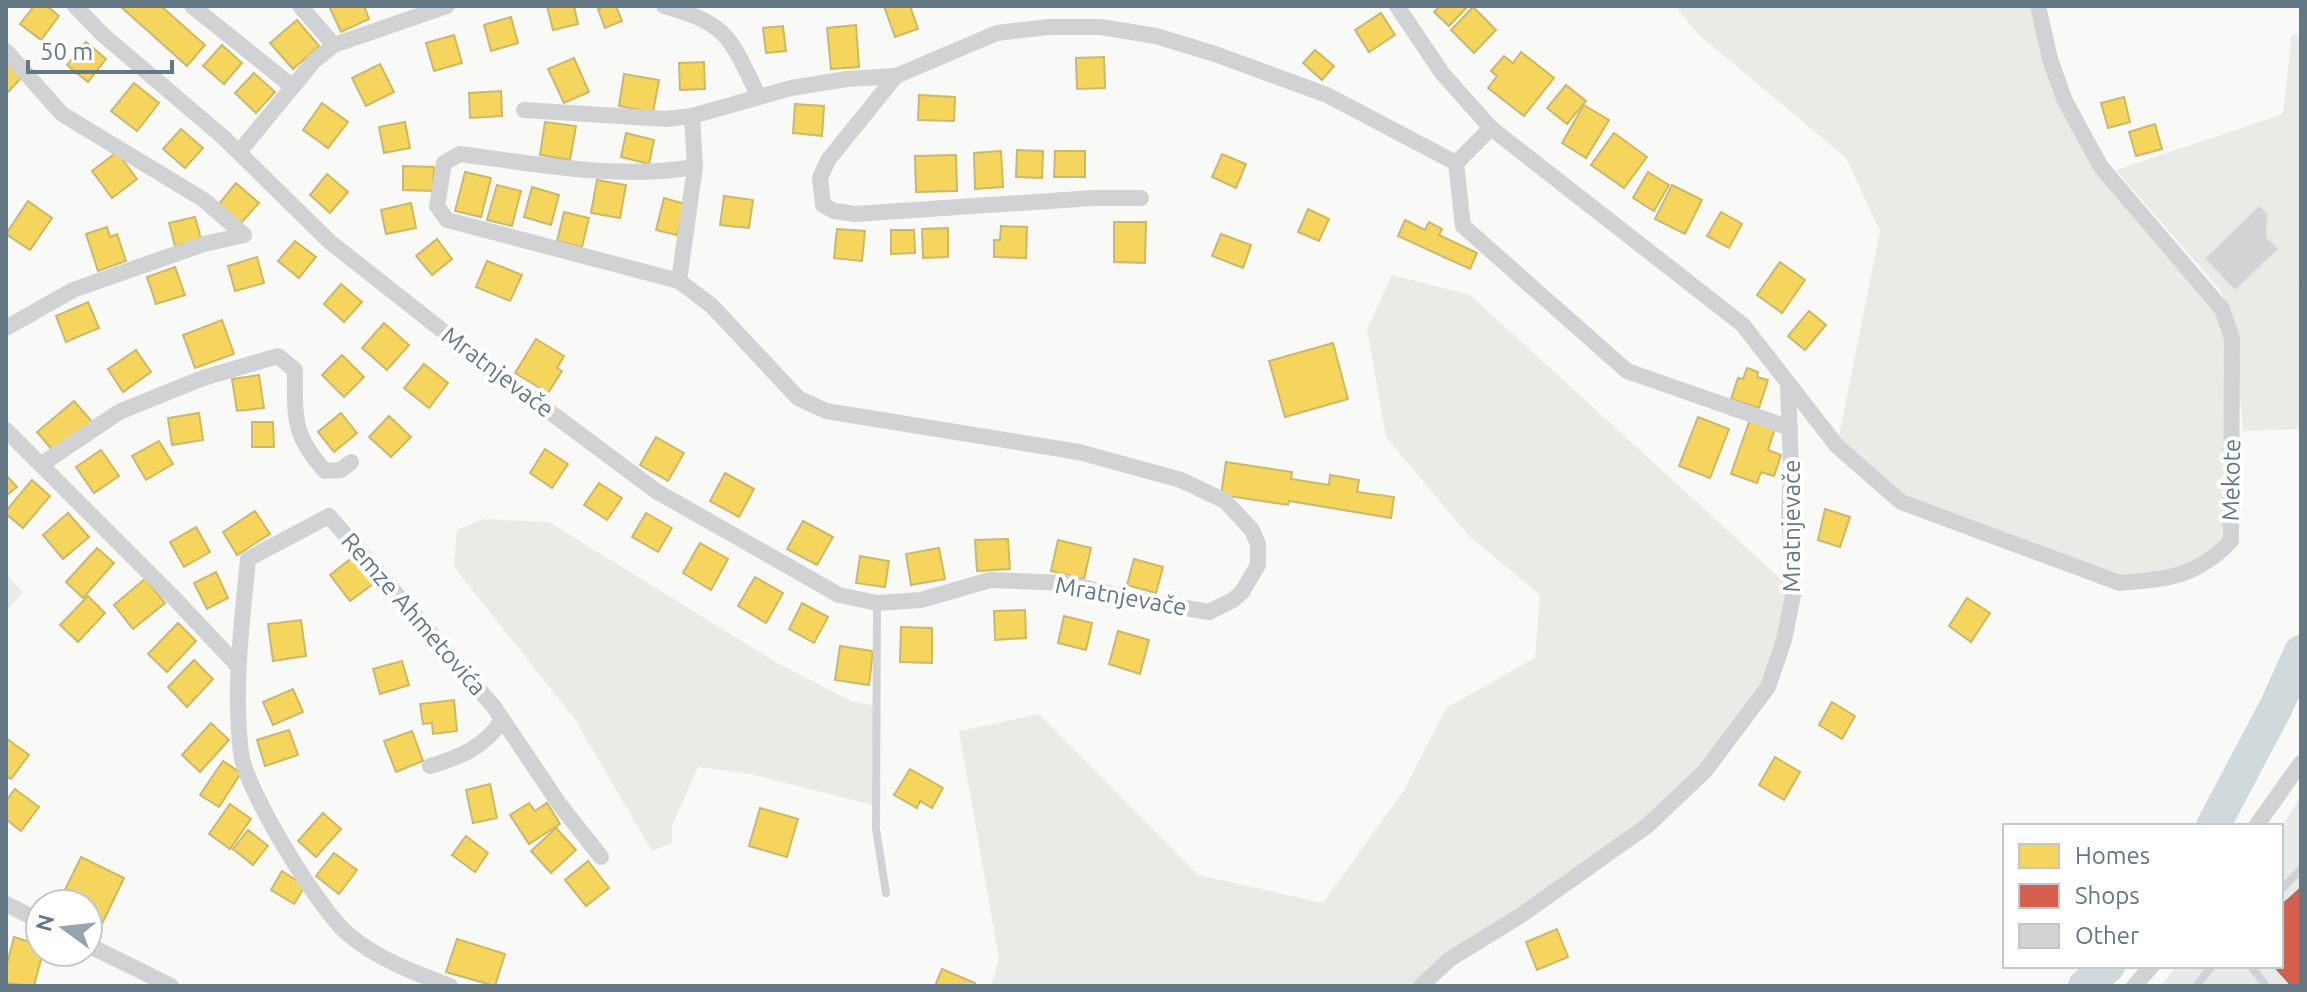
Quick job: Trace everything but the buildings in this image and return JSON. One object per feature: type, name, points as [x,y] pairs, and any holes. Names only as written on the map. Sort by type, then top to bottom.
[{"type":"street","name":"Mratnjevače","points":[[75,6],[102,34],[239,152],[330,242],[476,357],[656,491],[839,595],[877,603],[921,600],[990,580],[1067,583],[1209,612],[1242,592],[1258,565],[1258,544],[1252,530],[1225,501],[1181,480],[1079,452],[826,411],[798,398],[712,306],[679,281],[447,220],[437,206],[444,163],[460,154],[597,171],[661,173],[695,167]]},
{"type":"street","points":[[192,6],[293,87]]},
{"type":"street","points":[[300,6],[334,45]]},
{"type":"street","points":[[239,152],[314,61],[334,45],[447,6]]},
{"type":"street","points":[[664,6],[698,15],[732,41],[758,95]]},
{"type":"street","points":[[1397,6],[1442,73],[1491,128],[1743,325],[1788,385]]},
{"type":"street","name":"Mekote","points":[[1788,385],[1837,446],[1901,502],[2120,583],[2158,580],[2197,569],[2231,541],[2232,338],[2222,309],[2101,167],[2065,101],[2050,59],[2038,6]]},
{"type":"street","points":[[524,110],[666,119],[692,116],[758,95],[847,79],[896,76],[997,33],[1048,27],[1101,27],[1142,34],[1215,54],[1327,95],[1456,163],[1491,128]]},
{"type":"street","points":[[6,51],[62,114],[204,200],[244,235],[204,244],[73,290],[6,328]]},
{"type":"street","points":[[896,76],[828,160],[820,178],[823,205],[834,211],[855,214],[1094,198],[1141,198]]},
{"type":"street","points":[[679,281],[695,167],[692,116]]},
{"type":"street","name":"Mratnjevače","points":[[1456,163],[1463,226],[1627,371],[1790,428]]},
{"type":"street","points":[[42,464],[119,412],[203,378],[278,356],[295,370],[296,424],[306,451],[325,471],[341,470],[351,462]]},
{"type":"street","name":"Mratnjevače","points":[[1421,986],[1450,959],[1520,916],[1647,826],[1705,771],[1768,687],[1784,640],[1794,591],[1789,514],[1788,385]]},
{"type":"street","points":[[6,430],[238,666]]},
{"type":"street","name":"Remze Ahmetovića","points":[[450,986],[377,955],[335,922],[268,820],[241,756],[238,666],[248,559],[329,516],[494,707],[560,805],[601,857]]},
{"type":"street","name":"Remze Ahmetovića","points":[[430,766],[454,759],[478,745],[493,735],[502,720]]},
{"type":"street","points":[[2257,824],[2301,763]]},
{"type":"street","points":[[6,904],[24,913]]},
{"type":"street","points":[[104,953],[171,986]]},
{"type":"street","points":[[2134,986],[2150,968]]},
{"type":"lane","points":[[877,603],[876,829],[886,893]]},
{"type":"lane","points":[[2283,888],[2301,869]]},
{"type":"lane","points":[[2196,986],[2210,968]]},
{"type":"lane","points":[[2252,968],[2266,986]]},
{"type":"shaded area","points":[[1675,6],[2038,6],[2050,59],[2101,167],[2205,286],[2232,338],[2231,541],[2216,556],[2120,583],[1901,502],[1837,446],[1880,231],[1846,158],[1698,34]]},
{"type":"shaded area","points":[[2292,34],[2301,36],[2301,429],[2243,431],[2232,318],[2220,290],[2116,170],[2283,114]]},
{"type":"shaded area","points":[[1392,275],[1470,295],[1794,591],[1768,687],[1647,826],[1421,986],[991,986],[999,959],[959,731],[1039,714],[1198,875],[1323,903],[1404,790],[1446,708],[1535,658],[1540,595],[1469,536],[1386,437],[1367,329]]},
{"type":"shaded area","points":[[483,519],[549,522],[779,664],[851,701],[876,706],[876,806],[751,774],[698,767],[672,826],[672,843],[652,851],[574,718],[454,567],[457,530]]},
{"type":"shaded area","points":[[6,573],[23,593],[6,611]]},
{"type":"shaded area","points":[[2301,796],[2301,986],[2160,986],[2175,968],[2283,968],[2283,825]]},
{"type":"waterway","points":[[2214,824],[2276,707],[2301,652]]},
{"type":"waterway","points":[[2085,986],[2106,968]]}]
